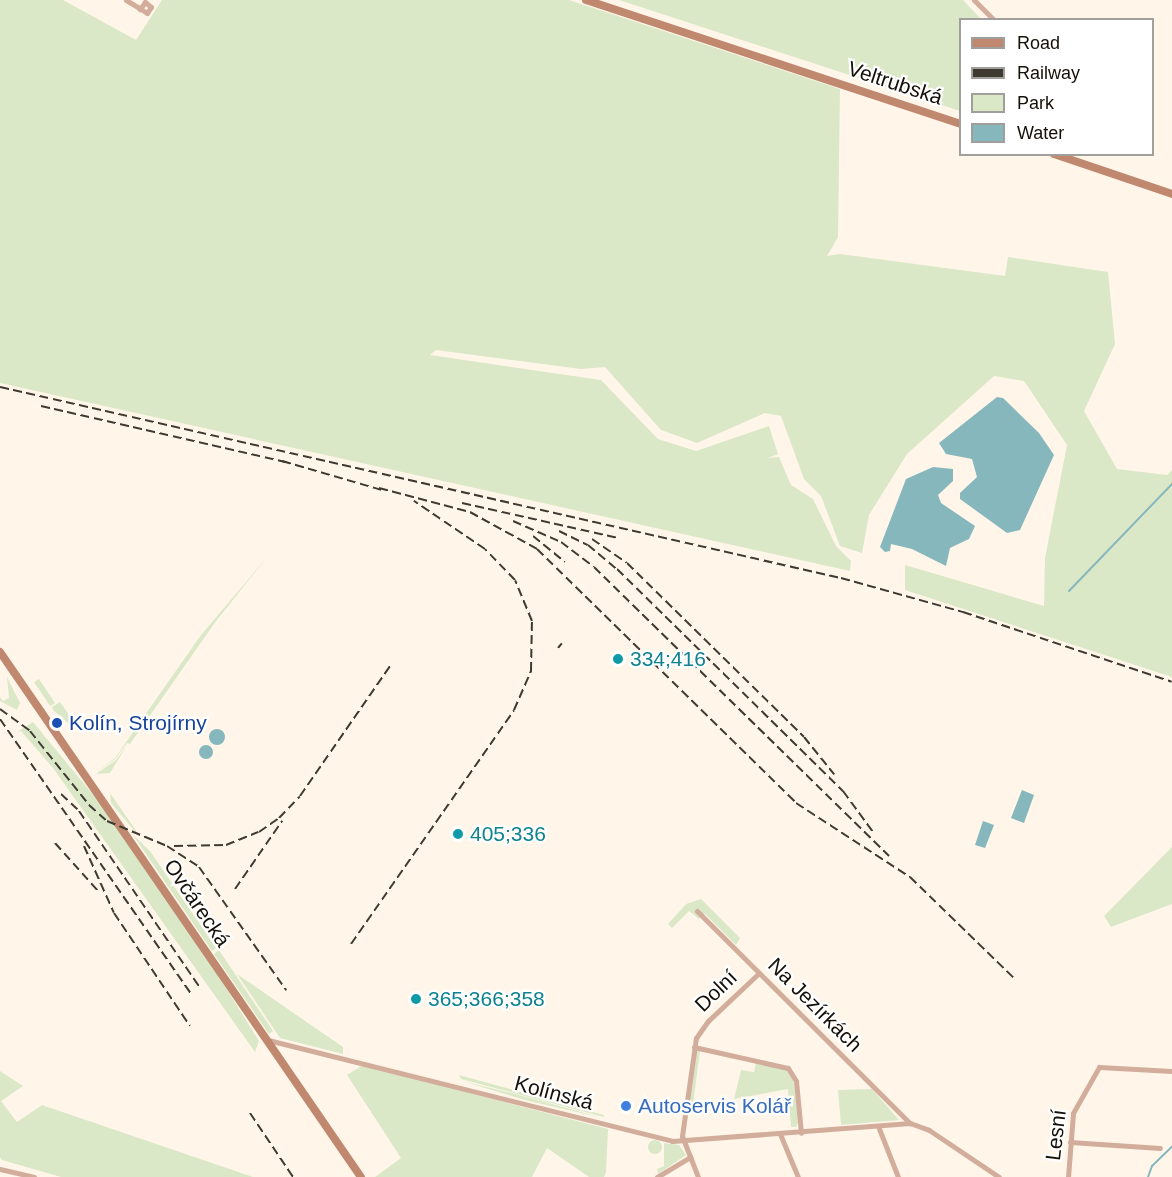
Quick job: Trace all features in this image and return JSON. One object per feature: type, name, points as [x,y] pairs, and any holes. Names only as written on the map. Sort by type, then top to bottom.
[{"type":"main road","name":"Veltrubská","points":[[586,0],[959,123]]},
{"type":"main road","points":[[1060,156],[1172,194]]},
{"type":"main road","name":"Ovčárecká","points":[[0,652],[361,1177]]},
{"type":"street","points":[[126,0],[140,9]]},
{"type":"street","points":[[974,0],[991,18]]},
{"type":"street","name":"Na Jezírkách","points":[[697,910],[910,1123]]},
{"type":"street","name":"Dolní","points":[[683,1142],[694,1047],[708,1021],[759,973]]},
{"type":"street","name":"Kolínská","points":[[268,1040],[683,1142],[910,1123]]},
{"type":"street","points":[[694,1047],[788,1068],[796,1079],[801,1133]]},
{"type":"street","name":"Lesní","points":[[1068,1177],[1073,1113],[1099,1067],[1172,1071]]},
{"type":"street","points":[[910,1123],[929,1130],[999,1177]]},
{"type":"street","points":[[879,1126],[898,1177]]},
{"type":"street","points":[[780,1134],[796,1176]]},
{"type":"street","points":[[683,1142],[698,1177]]},
{"type":"street","points":[[1070,1142],[1160,1148]]},
{"type":"street","points":[[657,1177],[690,1157]]},
{"type":"street","points":[[0,1169],[34,1177]]},
{"type":"green space","points":[[0,0],[63,0],[136,40],[162,0],[569,0],[840,89],[838,237],[827,256],[840,254],[1005,276],[1008,257],[1108,272],[1115,344],[1084,411],[1117,469],[1167,475],[1172,470],[1172,677],[905,590],[905,565],[1044,606],[1045,558],[1067,445],[1024,381],[994,376],[907,454],[869,515],[862,553],[840,546],[821,496],[804,479],[781,416],[765,413],[697,443],[661,430],[605,367],[581,369],[436,350],[430,355],[601,380],[658,439],[696,451],[769,426],[778,454],[768,458],[779,457],[791,485],[813,499],[836,546],[851,561],[850,571],[0,383]]},
{"type":"green space","points":[[619,0],[963,0],[980,18],[959,18],[959,111]]},
{"type":"green space","points":[[268,556],[216,621],[130,744],[127,743],[115,759],[95,773],[115,758],[201,635]]},
{"type":"green space","points":[[7,677],[20,703],[17,710],[0,701],[0,697],[3,701],[9,698]]},
{"type":"green space","points":[[39,679],[55,703],[50,706],[34,682]]},
{"type":"green space","points":[[60,702],[77,727],[74,728],[53,710],[52,707]]},
{"type":"green space","points":[[33,722],[104,808],[204,953],[259,1041],[255,1052],[53,768],[21,731],[17,732]]},
{"type":"green space","points":[[127,745],[110,773],[96,774],[116,760]]},
{"type":"green space","points":[[110,793],[135,829],[137,834],[111,803]]},
{"type":"green space","points":[[133,835],[150,851],[216,948],[212,951]]},
{"type":"green space","points":[[1172,847],[1172,904],[1111,927],[1104,916]]},
{"type":"green space","points":[[701,899],[740,938],[736,945],[705,914],[699,919],[689,911],[672,928],[668,924],[686,904]]},
{"type":"green space","points":[[219,950],[273,1031],[269,1034],[214,954]]},
{"type":"green space","points":[[237,974],[343,1047],[343,1054],[280,1038]]},
{"type":"green space","points":[[696,1049],[743,1061],[700,1051],[692,1112],[686,1111]]},
{"type":"green space","points":[[756,1063],[786,1069],[793,1078],[799,1121],[796,1127],[791,1127],[788,1089],[734,1099],[741,1070],[754,1072]]},
{"type":"green space","points":[[363,1065],[608,1129],[604,1177],[589,1177],[547,1148],[532,1177],[375,1177],[401,1158],[347,1075]]},
{"type":"green space","points":[[0,1071],[23,1086],[1,1101],[17,1122],[42,1105],[253,1177],[61,1177],[2,1160],[0,1157]]},
{"type":"green space","points":[[459,1075],[604,1115],[604,1117],[461,1079]]},
{"type":"green space","points":[[462,1081],[515,1094],[603,1118],[525,1100]]},
{"type":"green space","points":[[872,1089],[899,1120],[841,1125],[838,1090]]},
{"type":"green space","points":[[652,1140],[658,1140],[662,1147],[658,1154],[652,1154],[648,1150],[648,1144]]},
{"type":"green space","points":[[664,1143],[679,1145],[686,1155],[658,1174],[657,1169],[664,1166]]},
{"type":"water","points":[[997,397],[1003,398],[1039,433],[1054,455],[1020,530],[1007,533],[960,499],[960,493],[977,477],[972,459],[946,454],[939,443]]},
{"type":"water","points":[[933,467],[953,469],[953,481],[938,495],[941,503],[975,526],[969,539],[950,548],[946,566],[912,549],[891,544],[890,551],[885,552],[880,547],[906,479]]},
{"type":"water","points":[[217,729],[225,737],[217,745],[209,737]]},
{"type":"water","points":[[203,745],[209,745],[213,752],[209,759],[203,759],[199,755],[199,749]]},
{"type":"water","points":[[1022,790],[1034,795],[1024,823],[1011,818]]},
{"type":"water","points":[[983,821],[994,825],[985,848],[975,845]]},
{"type":"waterway","points":[[1069,591],[1172,484]]},
{"type":"waterway","points":[[1148,1177],[1152,1166],[1172,1147]]},
{"type":"railway","points":[[0,387],[841,578],[963,612],[1172,682]]},
{"type":"railway","points":[[41,406],[289,463]]},
{"type":"railway","points":[[282,461],[385,491]]},
{"type":"railway","points":[[379,488],[470,512],[537,549],[796,803],[910,877],[1013,977]]},
{"type":"railway","points":[[351,944],[514,710],[531,671],[532,621],[515,580],[485,549],[414,501]]},
{"type":"railway","points":[[462,503],[618,538]]},
{"type":"railway","points":[[513,521],[561,542],[594,567],[889,856]]},
{"type":"railway","points":[[559,531],[588,545],[617,569],[843,791],[873,832]]},
{"type":"railway","points":[[533,536],[565,562]]},
{"type":"railway","points":[[592,539],[627,563],[804,737],[834,774]]},
{"type":"railway","points":[[558,648],[562,643]]},
{"type":"railway","points":[[174,846],[226,845],[259,832],[279,818],[300,796],[392,663]]},
{"type":"railway","points":[[0,709],[30,731],[89,805],[107,821],[167,846],[199,867],[286,990]]},
{"type":"railway","points":[[0,719],[192,995]]},
{"type":"railway","points":[[61,794],[79,811],[201,989]]},
{"type":"railway","points":[[235,889],[282,821]]},
{"type":"railway","points":[[55,843],[98,891]]},
{"type":"railway","points":[[84,846],[114,913],[190,1026]]},
{"type":"railway","points":[[250,1113],[293,1177]]},
{"type":"place","name":"334;416","points":[[618,659]]},
{"type":"place","name":"Kolín, Strojírny","points":[[57,723]]},
{"type":"place","name":"405;336","points":[[458,834]]},
{"type":"place","name":"365;366;358","points":[[416,999]]},
{"type":"place","name":"Autoservis Kolář","points":[[626,1106]]}]
